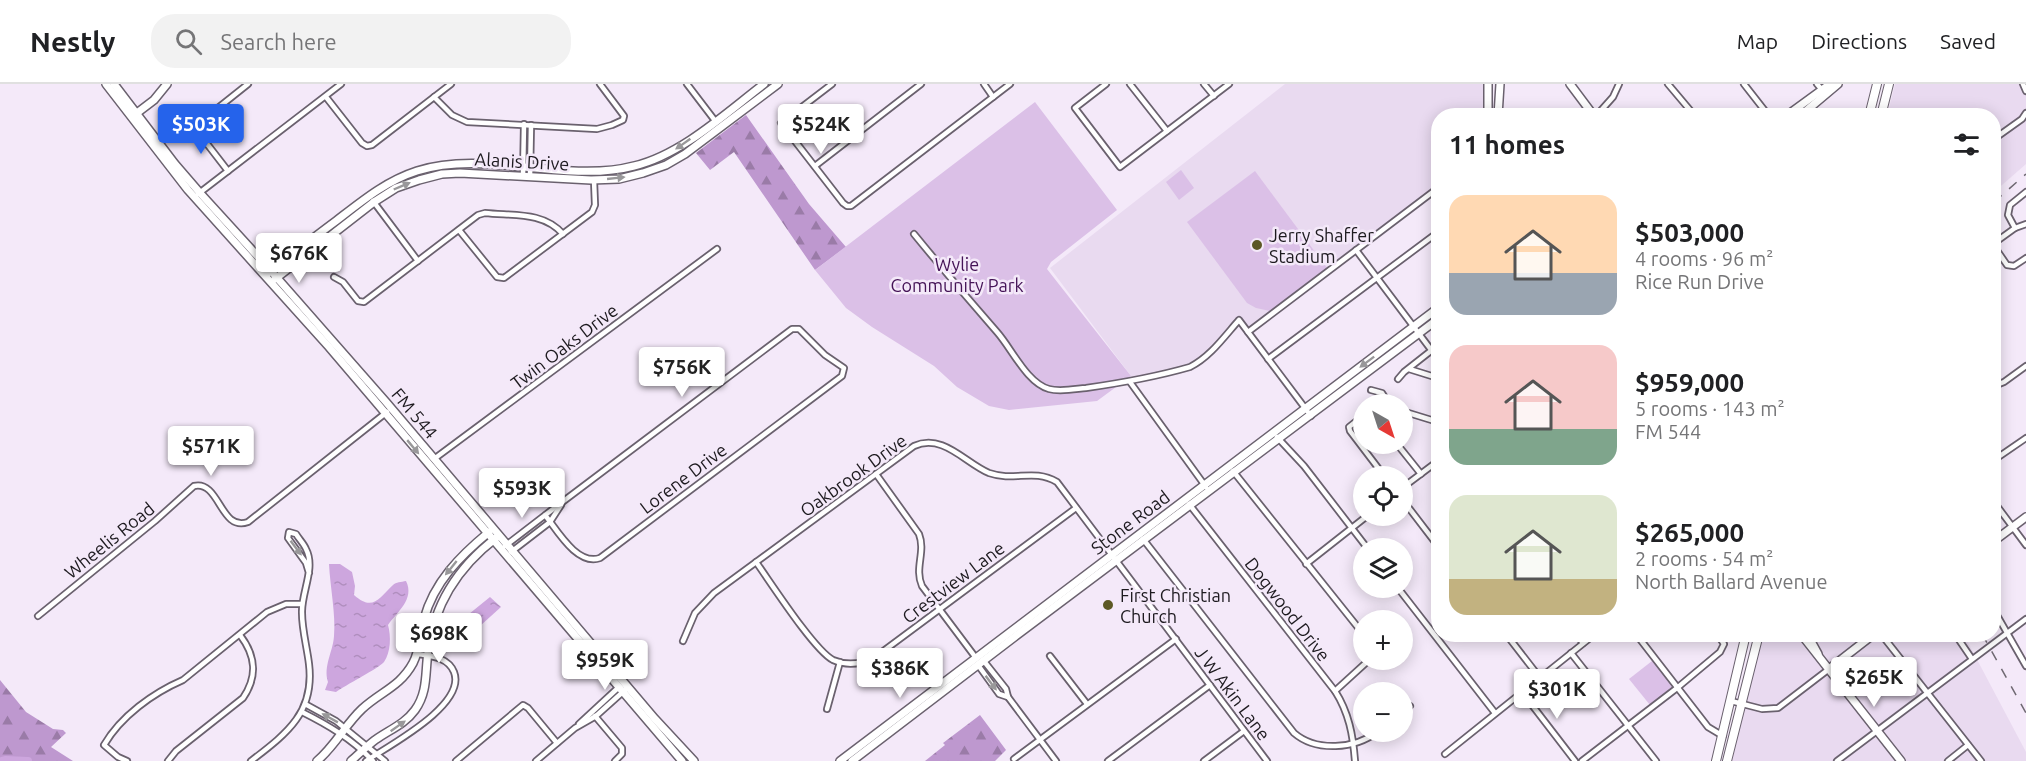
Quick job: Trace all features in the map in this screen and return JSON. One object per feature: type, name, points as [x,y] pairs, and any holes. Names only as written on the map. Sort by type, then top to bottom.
[{"type":"main road","name":"FM 544","points":[[106,84],[197,195],[238,237],[388,411],[434,459],[490,531]]},
{"type":"main road","name":"FM 544","points":[[114,84],[133,115]]},
{"type":"main road","points":[[133,115],[154,100],[167,84]]},
{"type":"main road","name":"Alanis Drive","points":[[274,280],[393,180],[418,170],[441,165],[467,164],[605,171],[634,166],[663,156],[681,146],[764,84]]},
{"type":"main road","points":[[1488,84],[1488,108]]},
{"type":"main road","points":[[1498,108],[1500,84]]},
{"type":"main road","points":[[1570,84],[1589,108]]},
{"type":"main road","points":[[1797,108],[1830,84]]},
{"type":"main road","points":[[1807,108],[1822,89],[1838,84]]},
{"type":"main road","points":[[1871,108],[1877,84]]},
{"type":"main road","points":[[1883,108],[1889,84]]},
{"type":"main road","name":"Alanis Drive","points":[[268,273],[372,198],[419,180],[442,174],[460,173],[594,180],[619,178],[666,165],[685,154],[774,85]]},
{"type":"main road","name":"Stone Road","points":[[1207,488],[1229,466],[1431,313]]},
{"type":"main road","name":"Stone Road","points":[[840,761],[979,661],[1207,488],[1234,473],[1279,440],[1431,325]]},
{"type":"main road","name":"FM 544","points":[[388,411],[428,465],[496,538],[507,544],[509,554]]},
{"type":"main road","points":[[2001,536],[2026,518]]},
{"type":"main road","points":[[317,761],[362,709],[391,689],[404,676],[418,654],[423,621],[435,592],[453,565],[490,531]]},
{"type":"main road","name":"FM 544","points":[[496,538],[500,550],[509,554],[624,688],[682,761]]},
{"type":"main road","points":[[351,761],[408,718],[416,709],[426,681],[427,655],[434,622],[444,597],[464,567],[496,538]]},
{"type":"main road","points":[[435,592],[444,597]]},
{"type":"main road","points":[[1716,761],[1744,642]]},
{"type":"main road","points":[[1727,761],[1757,642]]},
{"type":"main road","points":[[1806,642],[1819,656]]},
{"type":"main road","points":[[1811,642],[1819,656],[1900,761]]},
{"type":"main road","points":[[1829,669],[1864,642]]},
{"type":"main road","name":"FM 544","points":[[624,688],[694,761]]},
{"type":"main road","name":"Stone Road","points":[[852,761],[917,707]]},
{"type":"street","points":[[228,171],[194,127],[248,84]]},
{"type":"street","points":[[197,195],[341,84]]},
{"type":"street","points":[[326,96],[362,143],[367,146],[372,145],[452,84]]},
{"type":"street","points":[[434,97],[452,115],[467,122],[597,129],[623,120],[624,116],[600,84]]},
{"type":"street","points":[[687,84],[720,127]]},
{"type":"street","points":[[832,84],[781,123],[847,206],[851,206],[1010,84]]},
{"type":"street","points":[[815,166],[921,84]]},
{"type":"street","points":[[984,84],[993,97]]},
{"type":"street","points":[[1106,84],[1075,108],[1120,166],[1230,84]]},
{"type":"street","points":[[1130,84],[1167,131]]},
{"type":"street","points":[[1204,84],[1214,96]]},
{"type":"street","points":[[1603,108],[1613,98],[1619,84]]},
{"type":"street","points":[[1668,84],[1688,108]]},
{"type":"street","points":[[1744,84],[1763,108]]},
{"type":"street","points":[[2023,84],[2026,91]]},
{"type":"street","points":[[2001,134],[2022,119],[2026,113]]},
{"type":"street","points":[[524,124],[527,176]]},
{"type":"street","points":[[527,167],[531,125]]},
{"type":"street","points":[[459,230],[497,278],[504,278],[594,208],[594,180]]},
{"type":"street","points":[[2015,228],[2008,216],[2010,205],[2026,192]]},
{"type":"street","points":[[1248,332],[1431,193]]},
{"type":"street","points":[[372,198],[418,261]]},
{"type":"street","points":[[334,277],[343,282],[358,301],[366,301],[478,215],[485,213],[542,219],[563,234]]},
{"type":"street","points":[[2001,238],[2015,228],[2026,224]]},
{"type":"street","points":[[914,234],[1041,386],[1052,390],[1075,389],[1130,382],[1198,363],[1239,320],[1311,416]]},
{"type":"street","points":[[1269,359],[1431,238]]},
{"type":"street","name":"Twin Oaks Drive","points":[[428,465],[717,249]]},
{"type":"street","points":[[1356,250],[1431,349]]},
{"type":"street","points":[[2001,256],[2007,265],[2014,266],[2026,258]]},
{"type":"street","name":"Lorene Drive","points":[[545,515],[576,552],[594,560],[600,558],[842,376],[843,366],[825,355],[801,331],[796,328],[792,329],[565,500]]},
{"type":"street","points":[[1398,379],[1431,351]]},
{"type":"street","points":[[2001,383],[2026,366]]},
{"type":"street","points":[[1409,369],[1431,376]]},
{"type":"street","points":[[1130,382],[1207,488]]},
{"type":"street","points":[[1371,390],[1382,394]]},
{"type":"street","name":"Wheelis Road","points":[[38,616],[155,521],[194,486],[201,485],[209,490],[232,520],[240,524],[246,523],[388,411]]},
{"type":"street","points":[[1413,414],[1431,420]]},
{"type":"street","points":[[1274,433],[1304,466],[1360,538]]},
{"type":"street","points":[[2001,455],[2026,438]]},
{"type":"street","name":"Oakbrook Drive","points":[[683,641],[691,619],[701,604],[914,446],[925,442],[939,444],[979,468],[994,474],[1012,477],[1037,474],[1057,482],[1114,558]]},
{"type":"street","points":[[1405,454],[1421,474]]},
{"type":"street","points":[[1229,466],[1353,622]]},
{"type":"street","points":[[1413,480],[1431,466]]},
{"type":"street","points":[[876,474],[922,541],[918,575],[922,586],[979,661],[1006,689],[1008,697],[1056,761]]},
{"type":"street","points":[[500,550],[565,500]]},
{"type":"street","points":[[509,554],[550,522],[565,500]]},
{"type":"street","name":"Dogwood Drive","points":[[1188,502],[1335,691],[1347,714],[1354,743],[1355,761]]},
{"type":"street","name":"Crestview Lane","points":[[840,662],[855,664],[874,658],[1076,508]]},
{"type":"street","points":[[2001,512],[2026,545]]},
{"type":"street","points":[[1413,513],[1431,537]]},
{"type":"street","points":[[1306,564],[1354,526]]},
{"type":"street","points":[[250,761],[285,734],[302,712],[310,680],[302,604],[309,573],[310,561],[308,551],[296,534],[289,532],[287,537],[306,563],[309,573]]},
{"type":"street","points":[[1142,537],[1294,733],[1302,740],[1318,746],[1358,742]]},
{"type":"street","name":"J W Akin Lane","points":[[1114,558],[1267,761]]},
{"type":"street","points":[[756,562],[821,651],[840,662],[827,709]]},
{"type":"street","points":[[1406,598],[1431,631]]},
{"type":"street","points":[[127,761],[118,757],[104,745],[119,724],[130,714],[167,687],[183,680],[267,612],[286,604],[302,604]]},
{"type":"street","points":[[2001,638],[2026,619]]},
{"type":"street","points":[[2001,622],[2026,666]]},
{"type":"street","points":[[168,761],[176,750],[243,699],[249,689],[254,678],[254,665],[252,655],[240,635]]},
{"type":"street","points":[[1014,759],[1176,639]]},
{"type":"street","points":[[1440,642],[1495,713]]},
{"type":"street","points":[[1512,642],[1540,678]]},
{"type":"street","points":[[1445,754],[1585,642]]},
{"type":"street","points":[[1642,642],[1711,730],[1723,736]]},
{"type":"street","points":[[1582,761],[1677,688],[1719,652],[1724,644],[1723,642]]},
{"type":"street","points":[[1887,642],[1981,761]]},
{"type":"street","points":[[1960,642],[1972,660]]},
{"type":"street","points":[[1837,761],[1995,642]]},
{"type":"street","points":[[1572,653],[1656,761]]},
{"type":"street","points":[[366,748],[370,760],[379,755],[436,711],[454,688],[456,678],[453,669],[445,661],[418,654]]},
{"type":"street","points":[[1050,656],[1087,704]]},
{"type":"street","points":[[1731,701],[1767,710],[1778,708],[1829,669]]},
{"type":"street","points":[[1335,691],[1358,670]]},
{"type":"street","points":[[1108,761],[1210,685]]},
{"type":"street","points":[[536,761],[575,728],[591,711],[624,688]]},
{"type":"street","points":[[575,728],[596,716],[624,688]]},
{"type":"street","points":[[1522,692],[1575,761]]},
{"type":"street","points":[[305,704],[336,721],[344,731]]},
{"type":"street","points":[[456,761],[523,705],[557,743]]},
{"type":"street","points":[[591,711],[622,748],[622,754],[615,761]]},
{"type":"street","points":[[302,712],[344,731],[385,761]]},
{"type":"street","points":[[1204,761],[1244,731]]},
{"type":"street","points":[[1948,761],[1968,745]]},
{"type":"shaded area","points":[[1285,84],[1486,84],[1485,108],[1431,108],[1431,189],[1249,327],[1241,317],[1190,365],[1134,380],[1050,268]]},
{"type":"shaded area","points":[[1895,84],[2026,84],[2026,164],[2001,186],[2001,108],[1889,108]]},
{"type":"shaded area","points":[[1760,642],[1968,642],[2026,752],[2026,761],[1732,761]]},
{"type":"green space","name":"Wylie Community Park","points":[[1035,102],[1117,210],[1051,262],[1047,269],[1131,376],[1097,401],[1009,410],[989,406],[957,387],[934,366],[872,327],[846,308],[815,270]]},
{"type":"green space","points":[[746,115],[809,204],[846,247],[815,270],[734,152],[710,170],[696,153]]},
{"type":"green space","points":[[1181,170],[1194,188],[1179,200],[1166,182]]},
{"type":"green space","name":"Jerry Shaffer Stadium","points":[[1255,171],[1327,268],[1270,311],[1247,303],[1187,222]]},
{"type":"green space","points":[[1652,661],[1672,687],[1650,705],[1629,679]]},
{"type":"green space","points":[[0,680],[26,712],[53,729],[63,730],[66,733],[51,747],[73,761],[0,761]]},
{"type":"green space","points":[[980,715],[1006,750],[995,761],[925,761],[945,745],[943,743]]},
{"type":"water","points":[[329,564],[340,564],[352,572],[354,595],[366,602],[371,603],[380,598],[397,583],[406,581],[408,588],[404,605],[388,625],[390,644],[384,662],[336,692],[325,690],[328,682],[327,665],[334,628]]},
{"type":"water","points":[[490,597],[501,607],[480,626],[469,614]]},
{"type":"waterway","points":[[2,761],[28,761]]},
{"type":"railway","points":[[2001,196],[2026,174]]},
{"type":"railway","points":[[1986,642],[2026,713]]},
{"type":"place","name":"Jerry Shaffer Stadium","points":[[1257,245]]},
{"type":"place","name":"First Christian Church","points":[[1108,605]]}]
